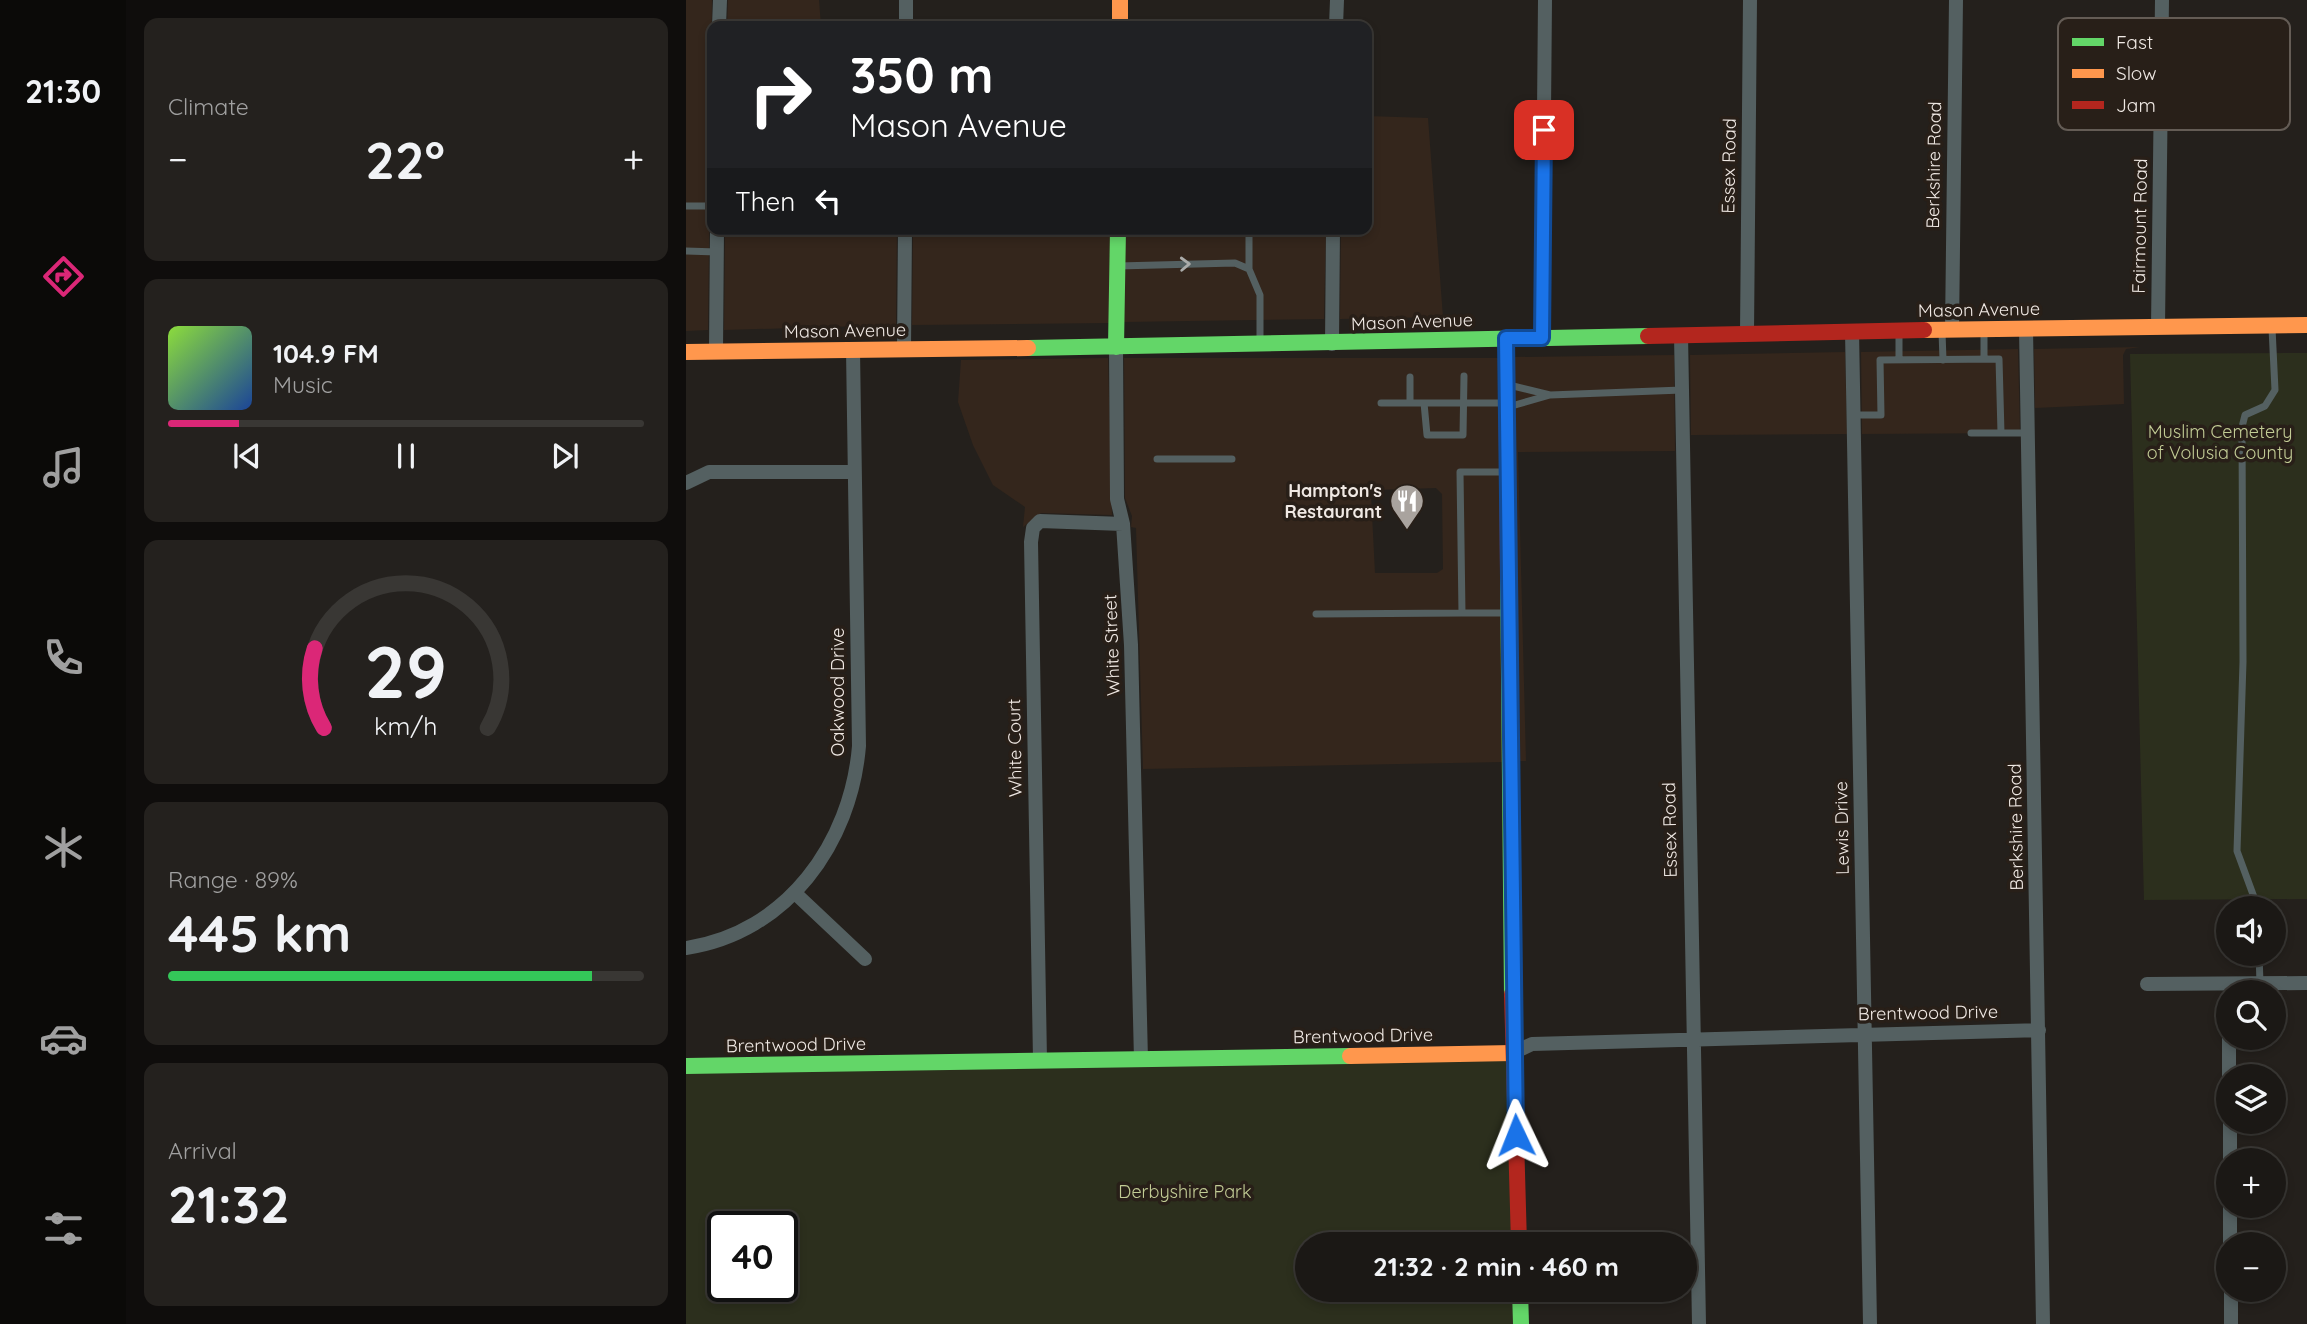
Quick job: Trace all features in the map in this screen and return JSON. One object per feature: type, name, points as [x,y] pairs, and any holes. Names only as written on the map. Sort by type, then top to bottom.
[{"type":"street","points":[[719,21],[720,0]]},
{"type":"street","points":[[906,0],[906,21]]},
{"type":"street","points":[[1120,0],[1120,21]]},
{"type":"street","points":[[1336,21],[1337,0]]},
{"type":"street","points":[[1542,338],[1545,0]]},
{"type":"street","name":"Essex Road","points":[[1747,333],[1750,0]]},
{"type":"street","name":"Berkshire Road","points":[[1947,330],[1956,0]]},
{"type":"street","name":"Fairmount Road","points":[[2162,0],[2162,18]]},
{"type":"street","name":"Fairmount Road","points":[[2158,327],[2160,130]]},
{"type":"street","points":[[716,351],[717,235]]},
{"type":"street","points":[[904,349],[905,235]]},
{"type":"street","name":"White Street","points":[[1118,235],[1117,499],[1123,524],[1131,645],[1142,1059]]},
{"type":"street","points":[[1332,344],[1333,235]]},
{"type":"street","name":"Mason Avenue","points":[[686,352],[1332,344],[1899,330],[2307,325]]},
{"type":"street","name":"Berkshire Road","points":[[2026,329],[2043,1324]]},
{"type":"street","name":"Lewis Drive","points":[[1853,331],[1870,1324]]},
{"type":"street","name":"Essex Road","points":[[1681,335],[1699,1324]]},
{"type":"street","points":[[1506,338],[1513,1053],[1519,1232]]},
{"type":"street","name":"Oakwood Drive","points":[[686,948],[734,934],[796,894],[834,842],[857,779],[859,746],[853,350]]},
{"type":"street","points":[[686,482],[709,472],[854,472]]},
{"type":"street","name":"White Court","points":[[1041,1060],[1031,542],[1033,528],[1040,521],[1123,524]]},
{"type":"street","points":[[796,894],[866,959]]},
{"type":"street","points":[[2286,983],[2307,983]]},
{"type":"street","points":[[2147,984],[2216,987]]},
{"type":"street","name":"Brentwood Drive","points":[[686,1066],[1513,1053],[1532,1044],[1693,1037],[2039,1030]]},
{"type":"street","points":[[1520,1302],[1521,1324]]},
{"type":"street","points":[[2231,1302],[2231,1324]]},
{"type":"lane","points":[[686,206],[707,206]]},
{"type":"lane","points":[[1249,235],[1249,270],[1260,295],[1260,344]]},
{"type":"lane","points":[[686,251],[717,251]]},
{"type":"lane","points":[[1117,266],[1235,263],[1249,270]]},
{"type":"lane","points":[[2254,896],[2237,851],[2243,662],[2242,426],[2245,415],[2265,406],[2275,390],[2271,326]]},
{"type":"lane","points":[[1984,329],[1984,359]]},
{"type":"lane","points":[[1899,330],[1899,360]]},
{"type":"lane","points":[[1943,360],[1947,330]]},
{"type":"lane","points":[[1854,415],[1881,415],[1880,360],[1999,359],[2001,433]]},
{"type":"lane","points":[[1424,403],[1427,435],[1463,435],[1464,376]]},
{"type":"lane","points":[[1410,377],[1410,403]]},
{"type":"lane","points":[[1507,384],[1527,392],[1550,395],[1682,390]]},
{"type":"lane","points":[[1381,403],[1507,405],[1550,395]]},
{"type":"lane","points":[[1970,433],[2028,433]]},
{"type":"lane","points":[[1157,459],[1232,459]]},
{"type":"lane","points":[[1462,613],[1460,472],[1508,472]]},
{"type":"lane","points":[[1315,614],[1510,612]]},
{"type":"shaded area","points":[[686,0],[712,0],[712,21],[707,21],[708,330],[686,331]]},
{"type":"shaded area","points":[[728,0],[819,0],[821,21],[727,21]]},
{"type":"shaded area","points":[[1372,116],[1428,118],[1443,317],[1340,319],[1341,235],[1372,235]]},
{"type":"shaded area","points":[[725,235],[897,235],[896,325],[724,330]]},
{"type":"shaded area","points":[[913,235],[1110,235],[1109,323],[912,325]]},
{"type":"shaded area","points":[[1125,235],[1326,235],[1324,319],[1124,322]]},
{"type":"shaded area","points":[[2140,347],[2126,349],[2123,355],[2124,404],[2035,408],[2034,349]]},
{"type":"shaded area","points":[[2018,349],[2020,433],[1862,434],[1861,352]]},
{"type":"shaded area","points":[[1845,352],[1847,434],[1691,435],[1690,355]]},
{"type":"shaded area","points":[[1674,355],[1675,451],[1518,452],[1526,761],[1520,761],[1514,357]]},
{"type":"shaded area","points":[[1108,358],[1112,515],[1041,513],[1023,527],[1025,507],[993,485],[973,445],[958,402],[961,360]]},
{"type":"shaded area","points":[[1124,358],[1498,358],[1504,762],[1143,769],[1136,528],[1131,527],[1132,516],[1125,498]],"holes":[[[1436,488],[1442,494],[1443,569],[1437,573],[1375,573],[1371,494],[1377,490]]]},
{"type":"green space","name":"Muslim Cemetery of Volusia County","points":[[2307,353],[2307,899],[2286,899],[2286,896],[2216,896],[2216,900],[2144,900],[2130,354]]},
{"type":"green space","name":"Derbyshire Park","points":[[1513,1053],[1519,1232],[1295,1232],[1295,1302],[1520,1302],[1521,1324],[686,1324],[686,1066]]},
{"type":"traffic: fast","points":[[1116,347],[1118,235]]},
{"type":"traffic: fast","points":[[1028,348],[1648,336]]},
{"type":"traffic: fast","points":[[1508,571],[1512,994]]},
{"type":"traffic: fast","points":[[686,1066],[1350,1056]]},
{"type":"traffic: fast","points":[[1520,1302],[1521,1324]]},
{"type":"traffic: slow","points":[[1120,0],[1120,21]]},
{"type":"traffic: slow","points":[[1924,330],[2307,325]]},
{"type":"traffic: slow","points":[[686,352],[1028,348]]},
{"type":"traffic: slow","points":[[1350,1056],[1513,1053]]},
{"type":"traffic: jam","points":[[1648,336],[1924,330]]},
{"type":"traffic: jam","points":[[1506,338],[1508,571]]},
{"type":"traffic: jam","points":[[1512,994],[1519,1232]]},
{"type":"place","name":"Hampton's Restaurant","points":[[1407,531]]},
{"type":"route","points":[[1516,1135],[1506,338],[1542,338],[1544,130]]}]
